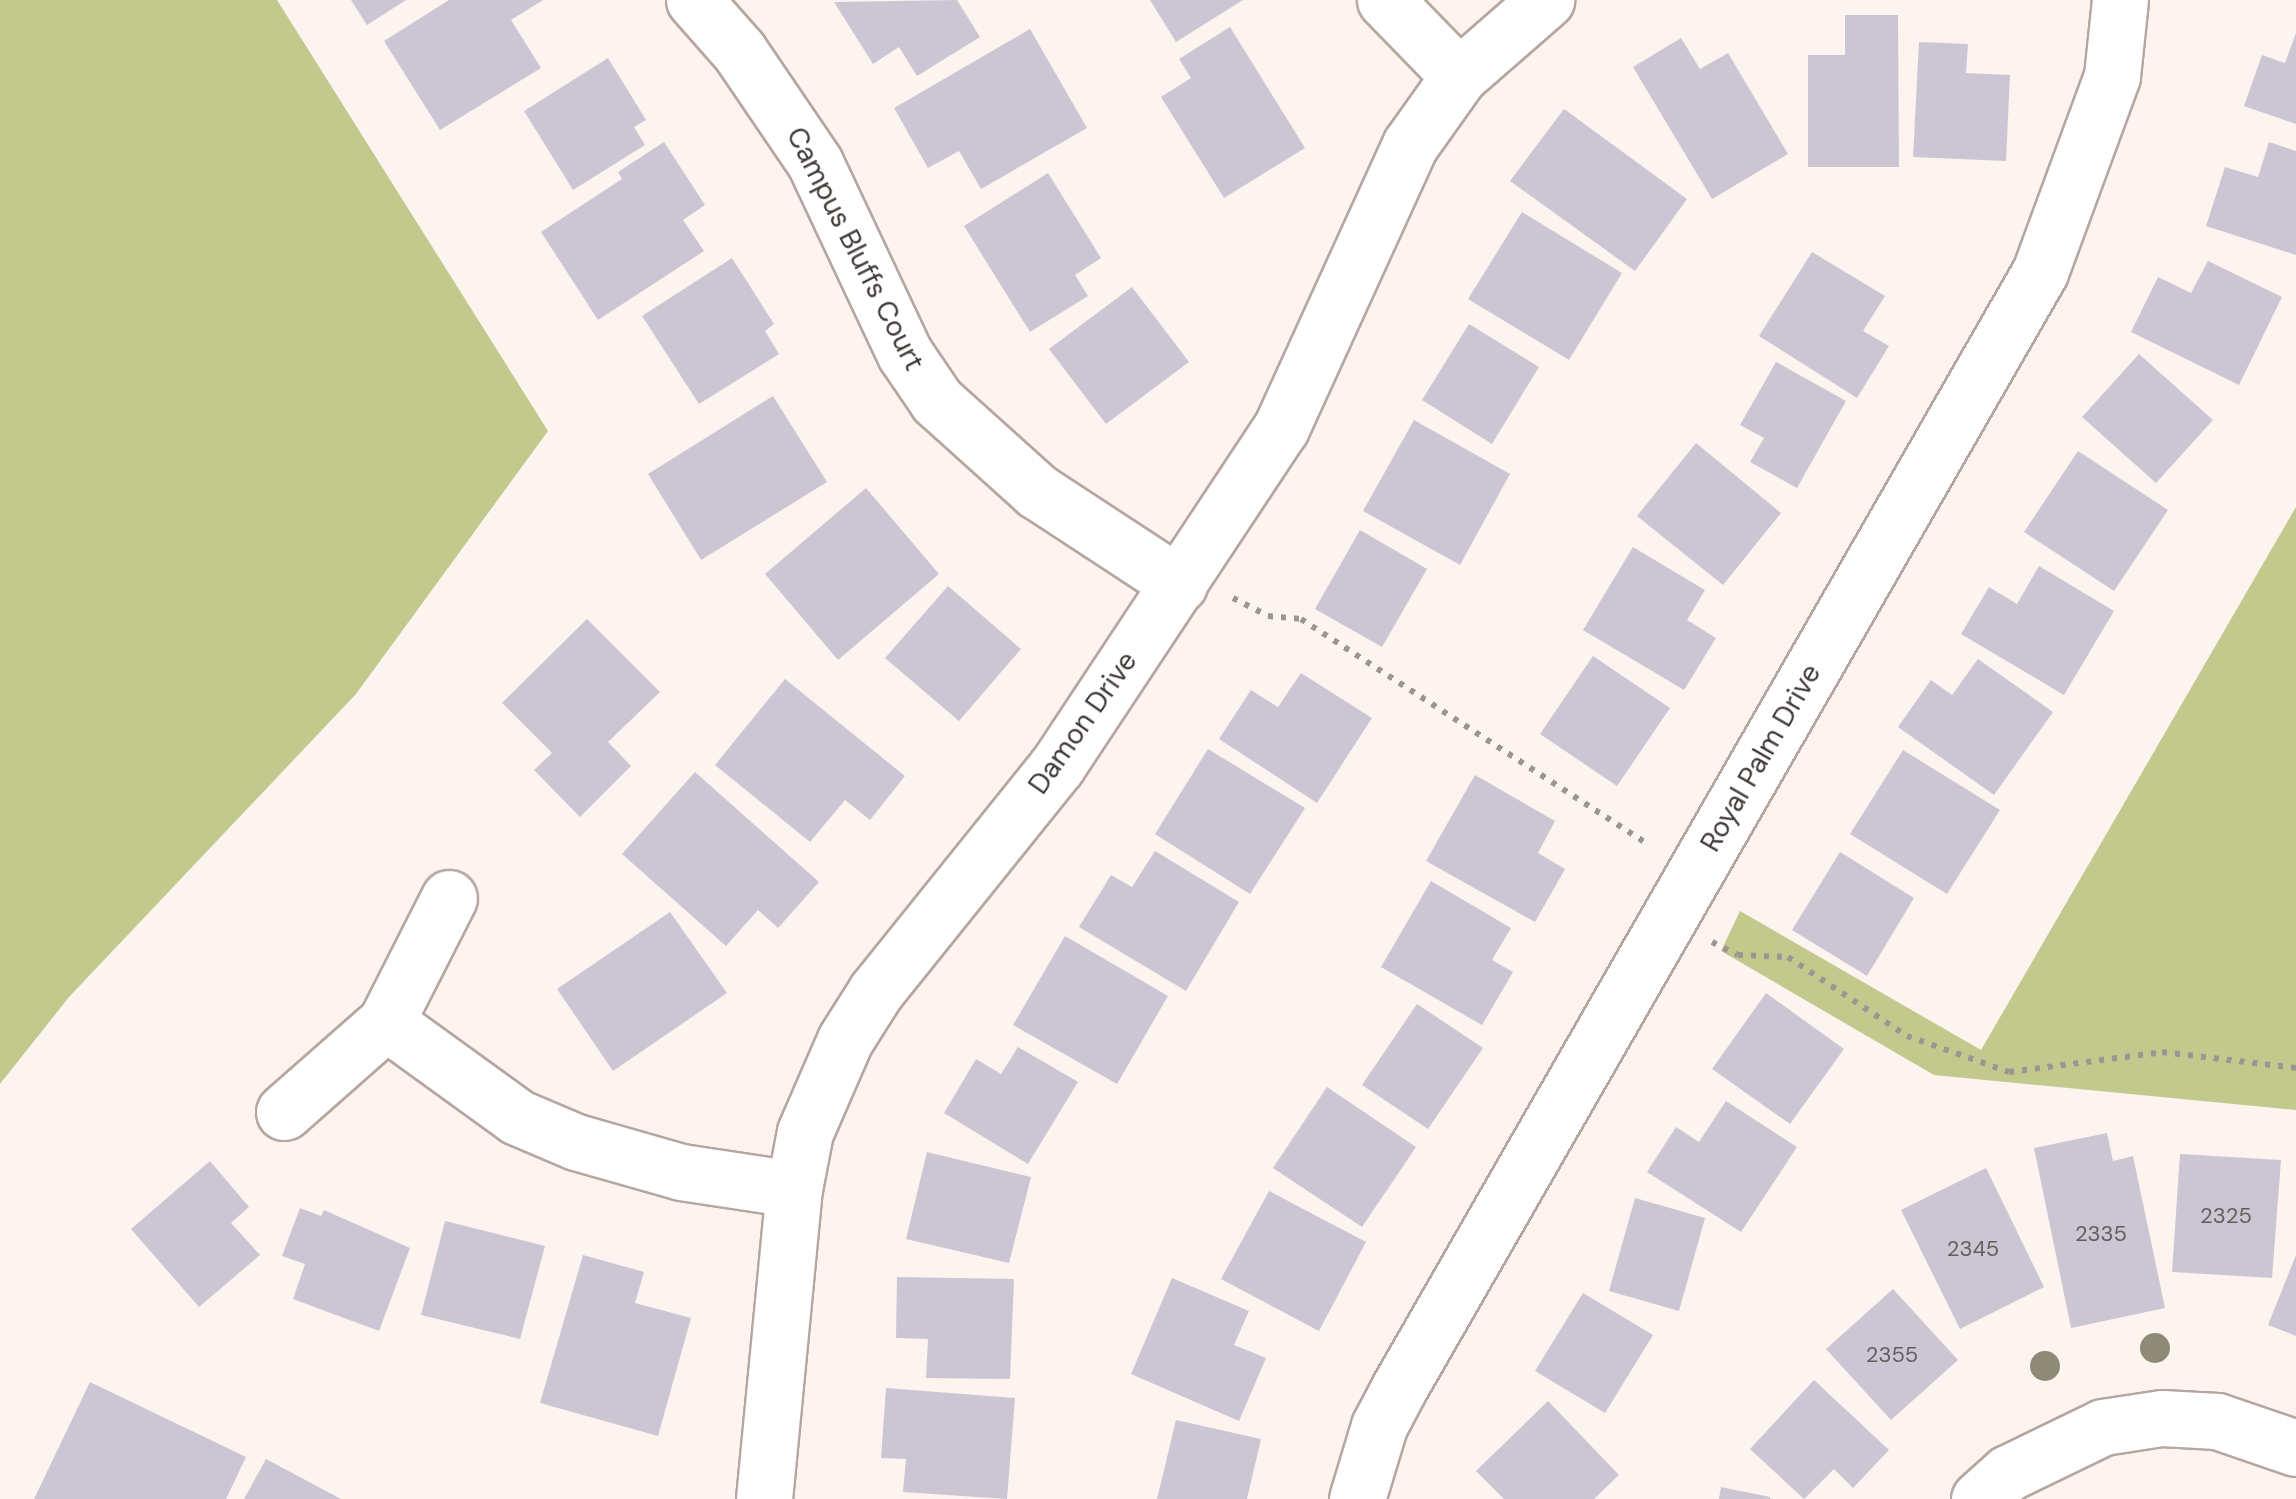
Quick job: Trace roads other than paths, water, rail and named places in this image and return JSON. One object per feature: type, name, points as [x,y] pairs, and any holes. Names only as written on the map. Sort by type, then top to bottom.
[{"type":"street","name":"Campus Bluffs Court","points":[[694,0],[805,146],[904,354],[937,401],[1037,492],[1204,590]]},
{"type":"street","points":[[1385,0],[1458,76]]},
{"type":"street","name":"Damon Drive","points":[[764,1499],[794,1189],[804,1132],[876,992],[1204,590],[1379,203],[1458,76],[1546,0]]},
{"type":"street","name":"Royal Palm Drive","points":[[1358,1499],[1379,1426],[1399,1388],[2040,272],[2112,76],[2120,0]]},
{"type":"street","points":[[284,1112],[386,1022],[449,898]]},
{"type":"street","points":[[386,1022],[517,1118],[561,1136],[681,1172],[794,1189]]},
{"type":"street","points":[[1979,1499],[2008,1473],[2103,1426],[2162,1418],[2217,1421],[2296,1448]]}]
